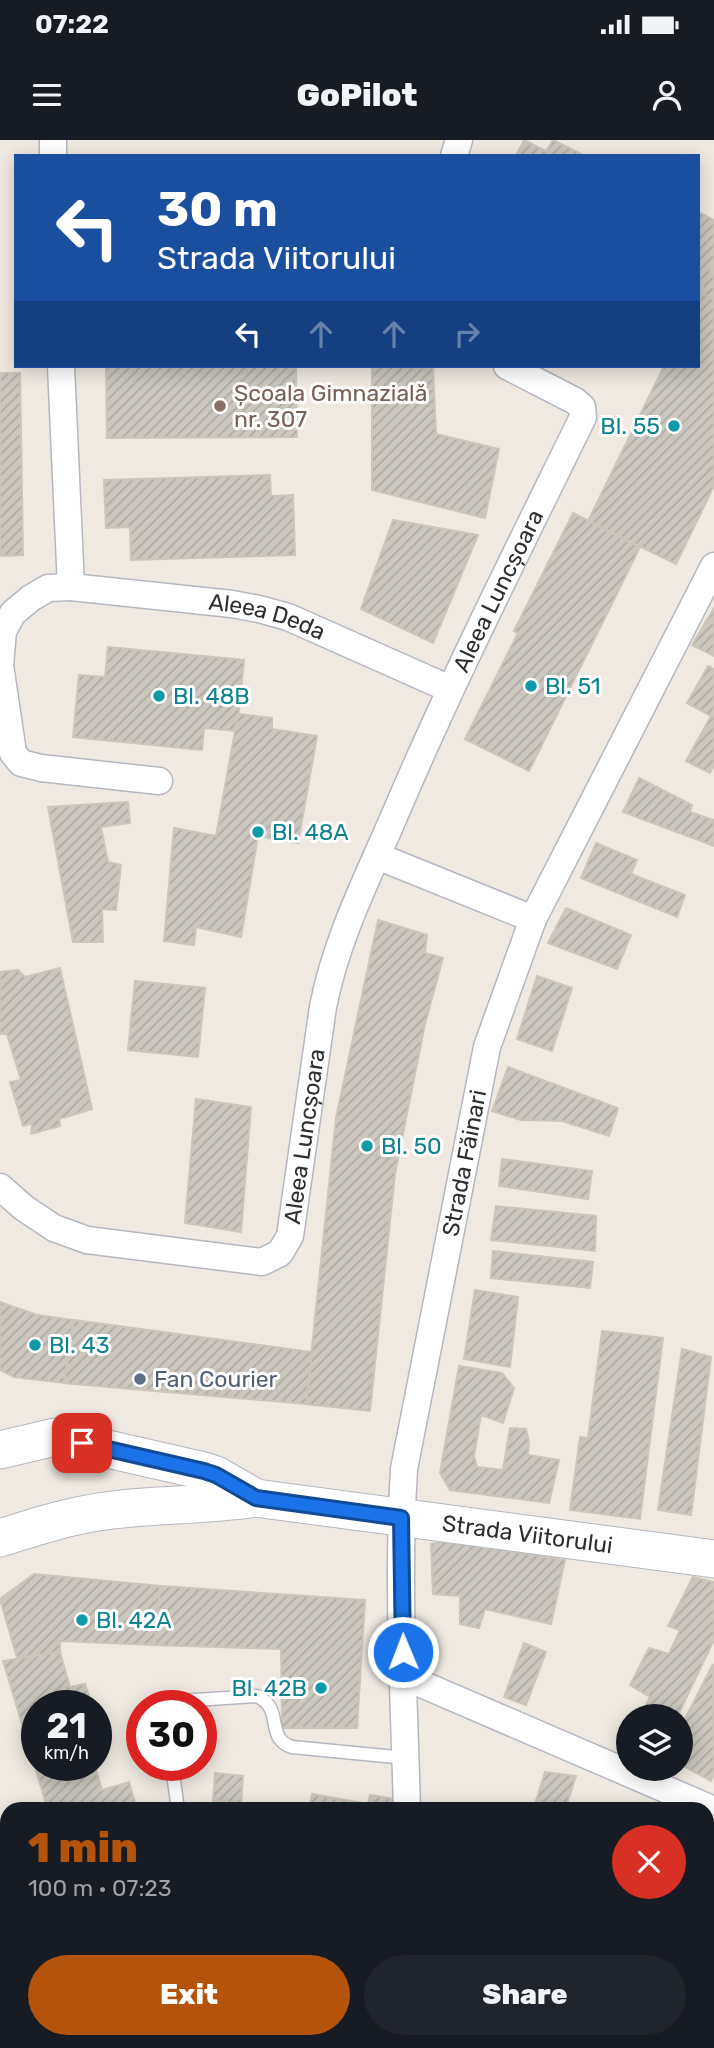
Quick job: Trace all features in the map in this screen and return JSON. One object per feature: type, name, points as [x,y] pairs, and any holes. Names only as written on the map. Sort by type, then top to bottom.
[{"type":"street","points":[[61,368],[71,587]]},
{"type":"street","name":"Aleea Luncșoara","points":[[0,1187],[24,1208],[54,1228],[87,1240],[262,1262],[280,1253],[290,1236],[330,974],[344,930],[450,689],[583,416],[582,407],[575,401],[511,368]]},
{"type":"street","name":"Strada Făinari","points":[[407,1802],[401,1518],[404,1468],[487,1047],[533,919],[712,573]]},
{"type":"street","name":"Aleea Deda","points":[[159,781],[41,768],[21,763],[13,753],[0,665],[3,631],[13,613],[31,597],[48,588],[71,587],[259,609],[288,617],[450,689]]},
{"type":"street","points":[[377,856],[533,919]]},
{"type":"street","points":[[0,1431],[43,1438]]},
{"type":"street","name":"Strada Viitorului","points":[[0,1450],[55,1437],[191,1467],[216,1475],[256,1498]]},
{"type":"street","name":"Strada Viitorului","points":[[0,1538],[58,1520],[89,1514],[206,1505],[256,1498],[714,1559]]},
{"type":"street","points":[[403,1676],[695,1802]]},
{"type":"lane","points":[[217,1699],[257,1696],[266,1700],[273,1709],[277,1737],[284,1745],[406,1758]]},
{"type":"lane","points":[[174,1781],[177,1802]]},
{"type":"building","points":[[524,140],[546,151],[553,140],[581,154],[517,154]]},
{"type":"building","points":[[700,213],[714,220],[714,264],[700,292]]},
{"type":"building","points":[[714,264],[714,299],[700,292]]},
{"type":"building","name":"Bl. 55","points":[[700,292],[714,299],[714,486],[676,564],[588,521],[663,368],[700,368]]},
{"type":"building","name":"Școala Gimnazială nr. 307","points":[[106,368],[296,368],[297,437],[107,438]]},
{"type":"building","points":[[372,368],[433,368],[436,434],[499,449],[485,518],[372,490]]},
{"type":"building","points":[[0,373],[20,373],[23,555],[0,556]]},
{"type":"building","points":[[270,475],[271,496],[293,495],[295,555],[131,560],[130,527],[106,528],[104,480]]},
{"type":"building","name":"Bl. 51","points":[[573,513],[640,547],[529,771],[465,739],[518,633],[514,631]]},
{"type":"building","points":[[393,520],[478,535],[433,643],[361,609]]},
{"type":"building","points":[[714,608],[714,656],[692,645]]},
{"type":"building","name":"Bl. 48B","points":[[108,647],[244,660],[237,731],[204,728],[202,750],[73,737],[79,675],[105,677]]},
{"type":"building","points":[[708,666],[714,669],[714,765],[710,773],[686,761],[711,716],[687,703]]},
{"type":"building","name":"Bl. 48A","points":[[238,714],[272,718],[272,729],[317,736],[298,843],[258,836],[241,937],[196,927],[194,945],[164,941],[174,828],[216,836]]},
{"type":"building","points":[[639,778],[692,805],[690,812],[714,820],[714,846],[623,812]]},
{"type":"building","points":[[128,802],[130,823],[101,827],[108,862],[121,865],[116,910],[102,909],[103,942],[73,942],[48,807]]},
{"type":"building","points":[[596,843],[637,860],[631,874],[685,895],[677,917],[581,878]]},
{"type":"building","points":[[566,908],[631,935],[617,969],[548,943]]},
{"type":"building","name":"Bl. 50","points":[[378,920],[427,935],[425,953],[443,958],[425,1024],[395,1174],[370,1411],[306,1404],[336,1118]]},
{"type":"building","points":[[60,968],[92,1109],[59,1119],[60,1126],[31,1134],[32,1123],[23,1126],[10,1082],[21,1080],[7,1034],[0,1034],[0,972],[18,970],[25,977]]},
{"type":"building","points":[[537,976],[572,988],[552,1051],[517,1039]]},
{"type":"building","points":[[135,981],[205,988],[198,1057],[128,1050]]},
{"type":"building","points":[[508,1067],[618,1108],[609,1136],[562,1121],[521,1120],[492,1111]]},
{"type":"building","points":[[196,1099],[251,1107],[241,1232],[185,1223]]},
{"type":"building","points":[[502,1159],[592,1171],[588,1199],[499,1186]]},
{"type":"building","points":[[496,1206],[596,1216],[595,1251],[491,1240]]},
{"type":"building","points":[[493,1251],[593,1262],[590,1288],[491,1278]]},
{"type":"building","points":[[475,1290],[518,1297],[510,1367],[464,1359]]},
{"type":"building","name":"Bl. 43","points":[[0,1302],[37,1315],[74,1320],[64,1383],[14,1377],[0,1370]]},
{"type":"building","points":[[74,1320],[312,1352],[306,1404],[64,1383]]},
{"type":"building","points":[[602,1331],[663,1338],[640,1519],[570,1510],[580,1437],[588,1438]]},
{"type":"building","points":[[682,1349],[711,1357],[691,1515],[658,1510]]},
{"type":"building","points":[[459,1366],[502,1373],[514,1388],[503,1423],[481,1415],[474,1456],[477,1467],[503,1470],[510,1428],[526,1429],[528,1455],[559,1460],[549,1503],[450,1490],[440,1473]]},
{"type":"building","points":[[446,1541],[565,1560],[551,1624],[485,1609],[479,1628],[460,1624],[460,1596],[433,1594],[431,1544]]},
{"type":"building","name":"Bl. 42A","points":[[34,1574],[160,1586],[155,1645],[60,1641],[60,1652],[17,1658],[0,1599]]},
{"type":"building","points":[[693,1577],[714,1582],[714,1640],[683,1704],[647,1704],[650,1697],[630,1685],[649,1648],[669,1654],[680,1630],[668,1626]]},
{"type":"building","name":"Bl. 42B","points":[[160,1586],[365,1600],[357,1728],[282,1728],[281,1649],[155,1645]]},
{"type":"building","points":[[524,1643],[546,1652],[526,1705],[504,1697]]},
{"type":"building","points":[[60,1652],[70,1687],[85,1684],[87,1690],[21,1690],[21,1721],[3,1661]]},
{"type":"building","points":[[713,1664],[714,1775],[711,1781],[693,1771],[693,1704]]},
{"type":"building","points":[[545,1772],[576,1776],[568,1802],[536,1802]]},
{"type":"building","points":[[217,1773],[243,1776],[241,1802],[213,1801]]},
{"type":"building","points":[[39,1781],[99,1781],[102,1790],[129,1782],[135,1802],[46,1802]]},
{"type":"building","points":[[312,1794],[357,1802],[310,1802]]},
{"type":"building","points":[[370,1795],[401,1802],[368,1802]]},
{"type":"place","name":"Școala Gimnazială nr. 307","points":[[220,406]]},
{"type":"place","name":"Bl. 55","points":[[674,426]]},
{"type":"place","name":"Bl. 51","points":[[531,686]]},
{"type":"place","name":"Bl. 48B","points":[[159,696]]},
{"type":"place","name":"Bl. 48A","points":[[258,832]]},
{"type":"place","name":"Bl. 50","points":[[367,1146]]},
{"type":"place","name":"Bl. 43","points":[[35,1345]]},
{"type":"place","name":"Fan Courier","points":[[140,1379]]},
{"type":"place","name":"Bl. 42A","points":[[82,1620]]},
{"type":"place","name":"Bl. 42B","points":[[321,1688]]},
{"type":"route","points":[[82,1443],[204,1471],[256,1498],[401,1518],[403,1652]]}]
